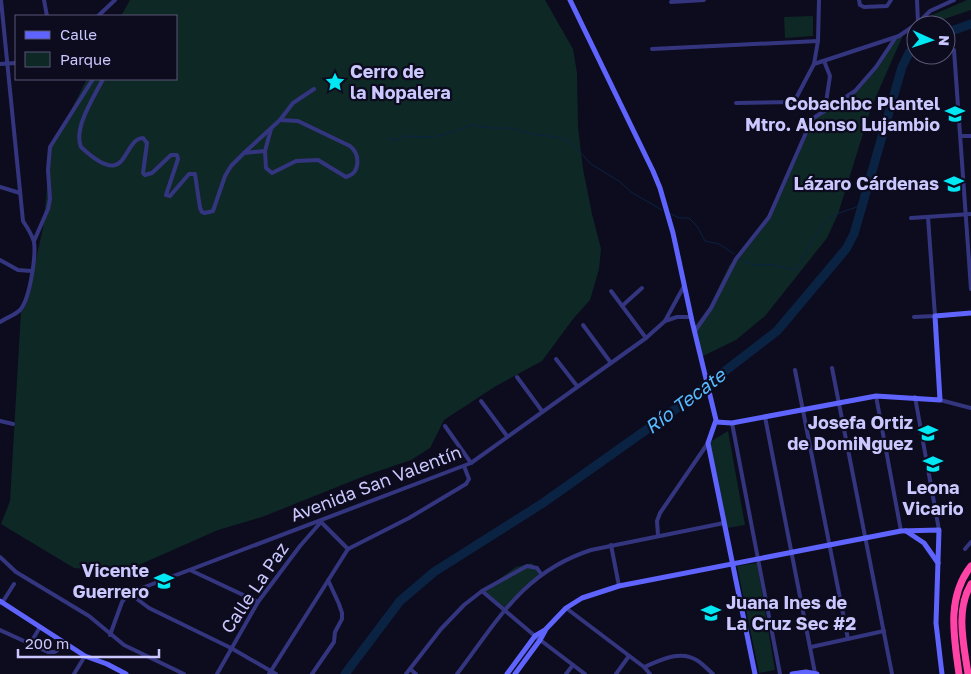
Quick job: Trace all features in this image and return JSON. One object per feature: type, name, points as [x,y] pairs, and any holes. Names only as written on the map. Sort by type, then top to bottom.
[{"type":"highway","points":[[959,674],[953,630],[954,610],[959,586],[971,566]]},
{"type":"highway","points":[[968,674],[962,617],[964,602],[971,584]]},
{"type":"main road","points":[[570,0],[640,142],[660,188],[673,234],[716,422],[708,443],[755,674]]},
{"type":"main road","points":[[716,422],[732,423],[876,396],[940,400],[935,316],[971,314]]},
{"type":"main road","points":[[514,674],[546,630],[566,608],[582,598],[619,586],[757,558],[903,531],[939,530],[936,623],[942,674]]},
{"type":"main road","points":[[903,531],[924,543],[938,564]]},
{"type":"main road","points":[[1,602],[85,656],[107,664],[126,674]]},
{"type":"main road","points":[[507,674],[535,636],[546,630]]},
{"type":"main road","points":[[792,674],[816,673]]},
{"type":"street","points":[[1,0],[23,221],[34,241]]},
{"type":"street","points":[[44,0],[46,15]]},
{"type":"street","points":[[99,15],[115,0]]},
{"type":"street","points":[[670,2],[704,0]]},
{"type":"street","points":[[736,103],[794,102],[814,64],[818,41],[819,0]]},
{"type":"street","points":[[859,0],[862,6],[870,7],[887,6],[891,0]]},
{"type":"street","points":[[917,0],[918,15]]},
{"type":"street","points":[[926,15],[930,11],[954,0]]},
{"type":"street","points":[[814,64],[896,38],[906,31]]},
{"type":"street","points":[[694,331],[711,308],[736,259],[769,216],[789,175],[812,119],[855,90],[876,66],[896,38]]},
{"type":"street","points":[[652,49],[818,41]]},
{"type":"street","points":[[824,61],[830,76],[825,110]]},
{"type":"street","points":[[0,64],[15,63]]},
{"type":"street","points":[[955,65],[968,215],[971,289]]},
{"type":"street","points":[[0,322],[19,311],[27,295],[34,258],[34,241],[50,204],[48,170],[50,147],[92,80]]},
{"type":"street","points":[[102,80],[82,121],[79,136],[81,147],[97,160],[110,166],[118,165],[135,141],[143,138],[147,143],[143,173],[145,175],[152,173],[171,155],[177,155],[178,159],[166,195],[170,196],[189,174],[195,174],[200,208],[205,213],[213,210],[225,176],[231,166],[271,129],[293,104],[314,89]]},
{"type":"street","points":[[271,129],[265,151],[266,168],[272,173],[299,160],[320,161],[346,177],[353,173],[358,159],[355,150],[350,146],[298,122],[280,120]]},
{"type":"street","points":[[961,136],[971,136]]},
{"type":"street","points":[[244,152],[265,151]]},
{"type":"street","points":[[0,187],[20,193]]},
{"type":"street","points":[[911,218],[968,215]]},
{"type":"street","points":[[914,318],[935,316],[928,217]]},
{"type":"street","points":[[0,260],[18,270],[32,271]]},
{"type":"street","name":"Avenida San Valentín","points":[[129,593],[321,522],[464,466],[646,338],[665,321],[684,286]]},
{"type":"street","points":[[622,306],[642,288]]},
{"type":"street","points":[[611,291],[646,338]]},
{"type":"street","points":[[665,321],[677,317],[691,317]]},
{"type":"street","points":[[583,325],[611,362]]},
{"type":"street","points":[[556,358],[578,386]]},
{"type":"street","points":[[832,368],[892,674]]},
{"type":"street","points":[[795,370],[848,639]]},
{"type":"street","points":[[516,377],[542,411]]},
{"type":"street","points":[[876,396],[903,531]]},
{"type":"street","points":[[915,397],[939,530]]},
{"type":"street","points":[[940,400],[971,408]]},
{"type":"street","points":[[481,401],[507,436]]},
{"type":"street","points":[[765,417],[816,673]]},
{"type":"street","points":[[0,421],[13,424]]},
{"type":"street","points":[[732,423],[780,674]]},
{"type":"street","points":[[445,426],[471,462]]},
{"type":"street","points":[[658,535],[660,513],[708,443]]},
{"type":"street","points":[[270,673],[348,549],[409,518],[466,484],[469,479],[464,466]]},
{"type":"street","points":[[321,522],[348,549]]},
{"type":"street","name":"Calle La Paz","points":[[217,674],[258,602],[300,546],[321,522]]},
{"type":"street","points":[[457,674],[505,611],[525,588],[541,574],[573,556],[611,545],[724,523]]},
{"type":"street","points":[[965,549],[971,542]]},
{"type":"street","points":[[611,545],[619,586]]},
{"type":"street","points":[[0,557],[16,572],[89,616],[124,645],[184,674]]},
{"type":"street","points":[[0,567],[5,562]]},
{"type":"street","points":[[406,674],[452,616],[482,590],[527,566],[537,568],[541,574]]},
{"type":"street","points":[[189,570],[258,602]]},
{"type":"street","points":[[312,674],[334,642],[342,619],[339,604],[328,580]]},
{"type":"street","points":[[1,602],[14,584]]},
{"type":"street","points":[[482,590],[535,636],[585,674]]},
{"type":"street","points":[[110,635],[122,602],[129,593],[149,608],[231,648],[270,673],[276,674]]},
{"type":"street","points":[[566,608],[644,667],[650,674]]},
{"type":"street","points":[[30,644],[40,627]]},
{"type":"street","points":[[0,630],[52,652],[65,644]]},
{"type":"street","points":[[811,647],[884,631]]},
{"type":"street","points":[[644,667],[680,655],[690,656],[713,674]]},
{"type":"street","points":[[74,674],[85,656]]},
{"type":"street","points":[[616,674],[629,656]]},
{"type":"street","points":[[566,674],[573,665]]},
{"type":"street","points":[[410,669],[416,674]]},
{"type":"green space","points":[[130,0],[545,0],[573,49],[577,73],[578,127],[583,169],[601,249],[599,269],[590,300],[573,319],[542,361],[496,386],[444,420],[430,448],[411,460],[367,475],[262,517],[218,530],[123,572],[74,568],[1,524],[10,501],[21,311],[26,304],[43,228],[51,149],[86,80],[178,80],[178,15],[122,15]]},
{"type":"green space","points":[[971,0],[971,10],[956,15],[932,15]]},
{"type":"green space","points":[[813,16],[813,36],[785,38],[784,17]]},
{"type":"green space","points":[[904,33],[871,108],[838,214],[827,238],[765,316],[736,340],[701,357],[693,328],[709,308],[729,266],[762,226],[774,207],[814,118],[837,104],[863,83],[891,45]]},
{"type":"green space","points":[[728,431],[745,525],[727,528],[710,442]]},
{"type":"green space","points":[[532,563],[539,575],[504,610],[482,591],[516,567]]},
{"type":"green space","points":[[757,563],[775,670],[759,673],[737,566]]},
{"type":"waterway","name":"Río Tecate","points":[[956,29],[971,24]]},
{"type":"waterway","name":"Río Tecate","points":[[345,674],[400,601],[434,572],[543,503],[677,408],[777,331],[846,249],[854,234],[902,67],[906,59]]},
{"type":"waterway","points":[[388,139],[397,140],[406,136],[430,137],[443,135],[472,125],[509,128],[556,137],[570,141],[591,164],[619,181],[631,192],[662,210]]},
{"type":"waterway","points":[[740,259],[753,265],[773,265],[796,270],[818,232],[829,219],[865,202]]},
{"type":"waterway","points":[[671,214],[679,218],[689,218],[697,226],[705,241],[719,244],[734,254]]},
{"type":"place","name":"Cerro de la Nopalera","points":[[335,82]]},
{"type":"place","name":"Cobachbc Plantel Mtro. Alonso Lujambio","points":[[955,114]]},
{"type":"place","name":"Lázaro Cárdenas","points":[[954,184]]},
{"type":"place","name":"Josefa Ortiz de DomiNguez","points":[[928,433]]},
{"type":"place","name":"Leona Vicario","points":[[933,464]]},
{"type":"place","name":"Vicente Guerrero","points":[[164,581]]},
{"type":"place","name":"Juana Ines de La Cruz Sec #2","points":[[711,613]]}]
